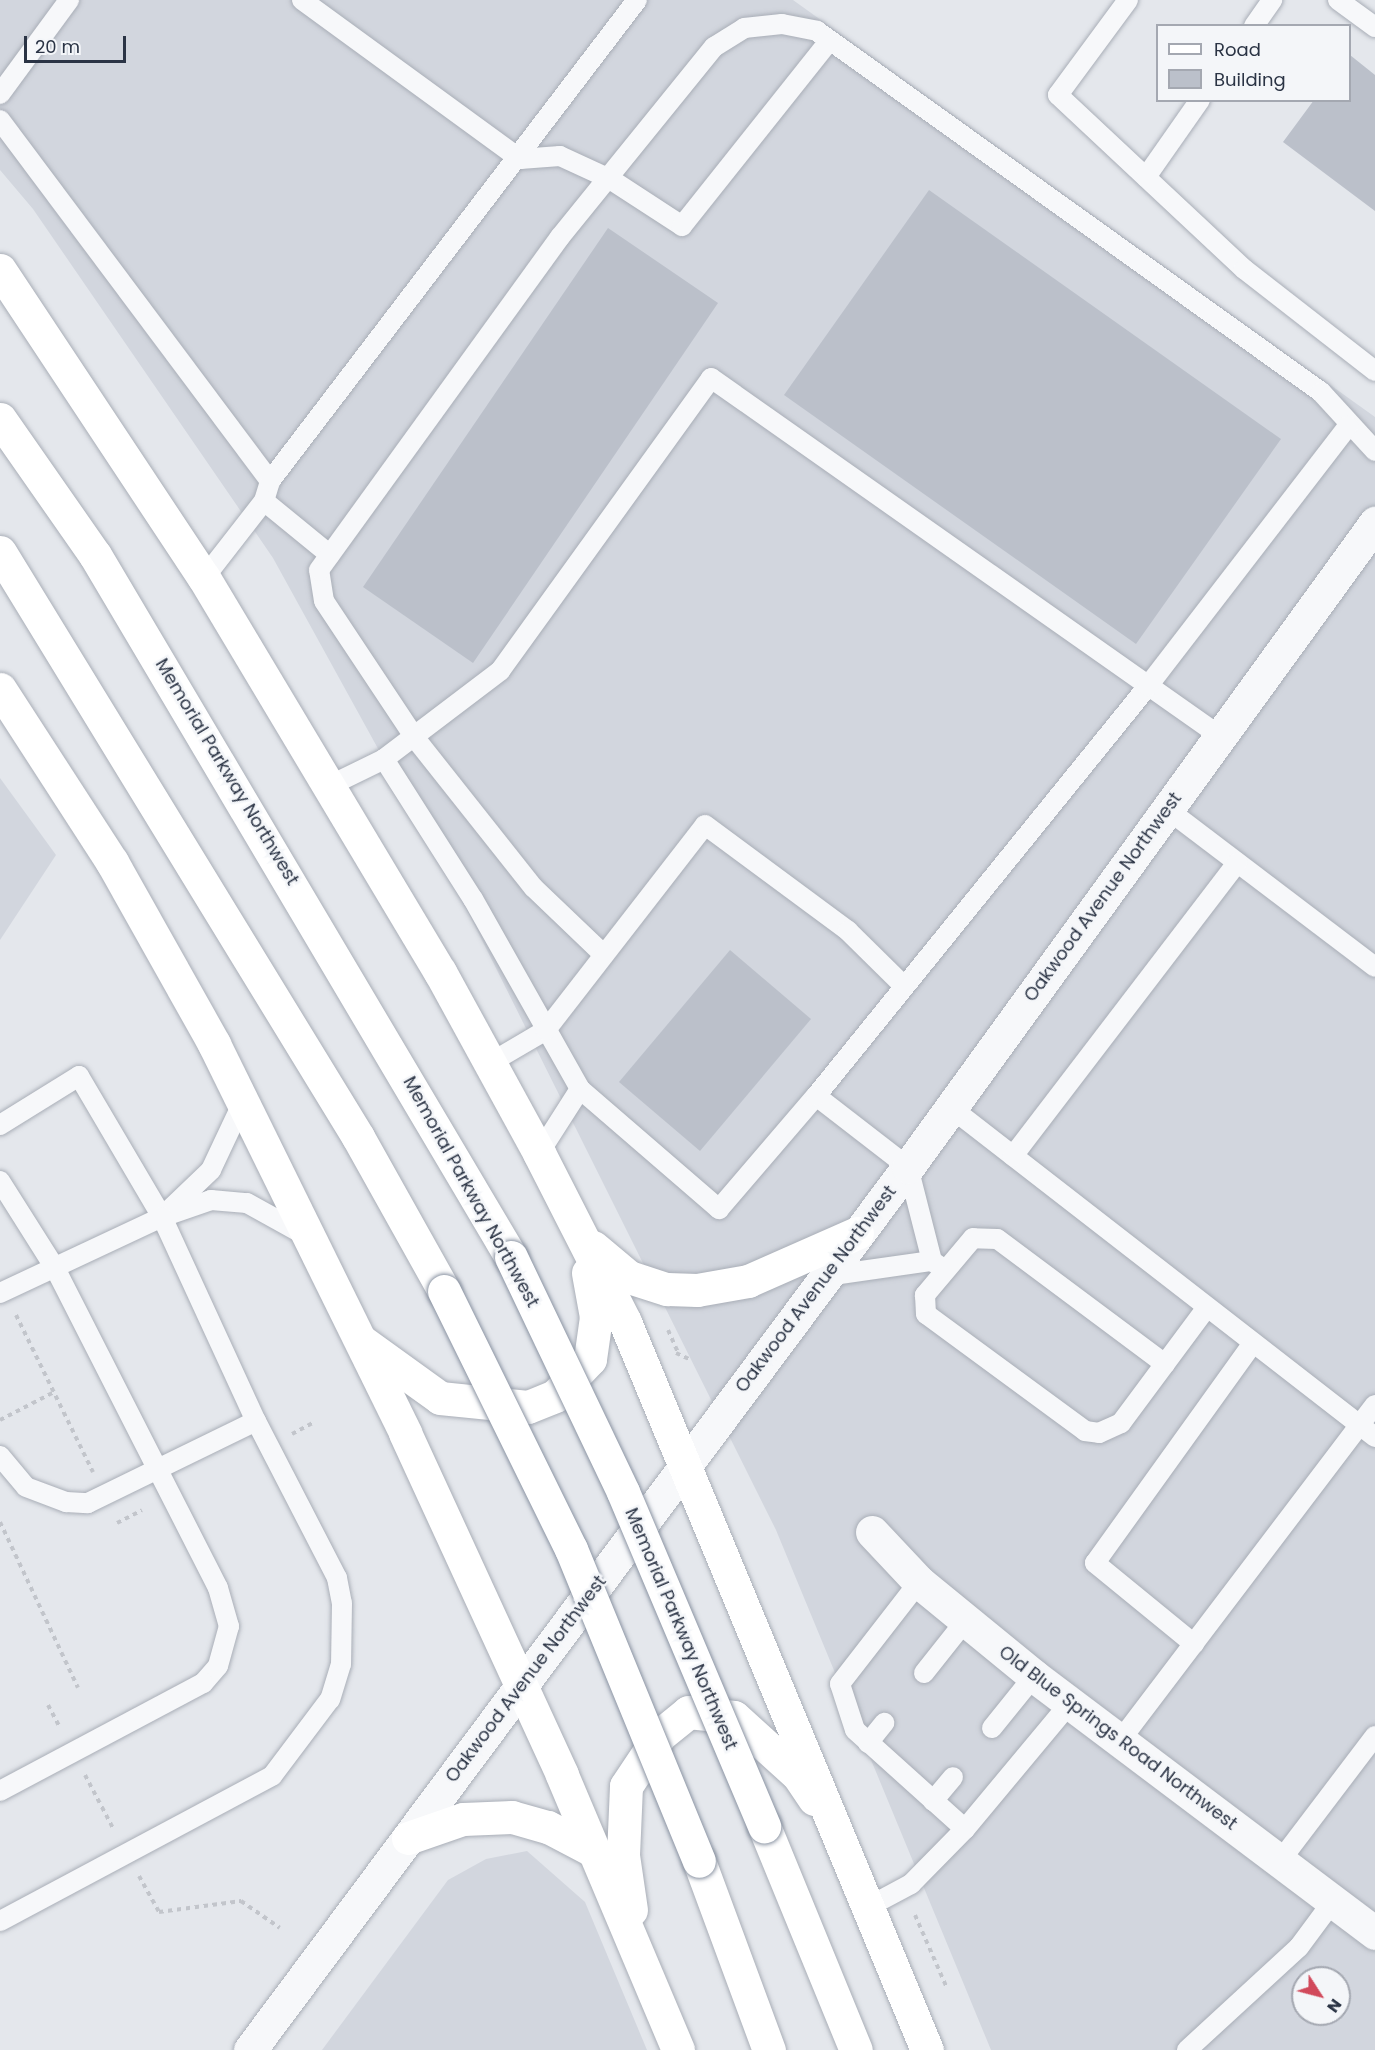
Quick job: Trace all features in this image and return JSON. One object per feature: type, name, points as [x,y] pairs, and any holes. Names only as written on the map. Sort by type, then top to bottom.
[{"type":"main road","points":[[0,270],[204,578],[329,786],[490,1063],[539,1153],[625,1322],[927,2050]]},
{"type":"main road","name":"Memorial Parkway Northwest","points":[[0,419],[101,565],[511,1257],[623,1492],[856,2050]]},
{"type":"main road","points":[[0,552],[358,1137],[444,1291],[571,1549],[699,1861],[769,2050]]},
{"type":"main road","points":[[0,689],[112,862],[242,1104],[357,1338],[521,1686],[678,2050]]},
{"type":"main road","points":[[580,1236],[628,1277],[667,1289],[697,1290],[748,1281],[857,1233]]},
{"type":"main road","points":[[357,1338],[440,1398],[528,1407],[555,1396],[590,1359],[596,1317],[580,1236]]},
{"type":"main road","points":[[638,1955],[623,1855],[627,1786],[660,1735],[688,1712],[734,1717],[798,1775],[838,1832]]},
{"type":"main road","points":[[408,1838],[463,1819],[512,1817],[548,1827],[592,1850]]},
{"type":"street","name":"Oakwood Avenue Northwest","points":[[250,2050],[908,1167],[1375,523]]},
{"type":"street","name":"Old Blue Springs Road Northwest","points":[[872,1532],[919,1582],[1069,1704],[1375,1933]]},
{"type":"lane","points":[[0,94],[69,0]]},
{"type":"lane","points":[[302,0],[520,159],[560,156],[610,179],[682,226],[829,41]]},
{"type":"lane","points":[[204,578],[264,501],[270,481],[520,159],[637,0]]},
{"type":"lane","points":[[1128,0],[1058,95],[1244,269],[1375,370]]},
{"type":"lane","points":[[1255,24],[1272,0]]},
{"type":"lane","points":[[1338,0],[1375,27]]},
{"type":"lane","points":[[602,953],[533,887],[415,738],[324,601],[319,570],[560,237],[610,179],[714,47],[734,34],[782,24],[817,31],[1321,392],[1348,426],[1375,451]]},
{"type":"lane","points":[[1146,177],[1199,102]]},
{"type":"lane","points":[[0,120],[270,481]]},
{"type":"lane","points":[[329,786],[384,759],[415,738],[500,671],[711,378],[1220,736]]},
{"type":"lane","points":[[384,759],[473,899],[580,1089],[719,1209],[816,1096],[902,984],[1148,686],[1348,426]]},
{"type":"lane","points":[[264,501],[330,555]]},
{"type":"lane","points":[[1167,809],[1375,967]]},
{"type":"lane","points":[[490,1063],[546,1030],[602,953],[705,825],[848,931],[902,984]]},
{"type":"lane","points":[[1013,1156],[1237,863]]},
{"type":"lane","points":[[0,1125],[79,1076],[162,1217],[256,1421],[337,1578],[341,1664],[330,1699],[272,1776],[0,1921]]},
{"type":"lane","points":[[539,1153],[580,1089]]},
{"type":"lane","points":[[816,1096],[908,1167],[938,1266]]},
{"type":"lane","points":[[162,1217],[211,1170],[242,1104]]},
{"type":"lane","points":[[950,1107],[1367,1431]]},
{"type":"lane","points":[[0,1181],[55,1268],[155,1471],[225,1606],[229,1626],[218,1666],[180,1699],[0,1791]]},
{"type":"lane","points":[[0,1293],[162,1217],[211,1200],[247,1203],[305,1235]]},
{"type":"lane","points":[[1165,1364],[997,1239],[973,1238],[938,1266],[925,1295],[926,1314],[1086,1431],[1110,1431],[1121,1423],[1165,1364],[1207,1307]]},
{"type":"lane","points":[[826,1276],[938,1266]]},
{"type":"lane","points":[[1194,1644],[1095,1563],[1253,1343]]},
{"type":"lane","points":[[1119,1742],[1194,1644],[1367,1431],[1375,1405]]},
{"type":"lane","points":[[0,1456],[26,1487],[66,1502],[88,1503],[256,1421]]},
{"type":"lane","points":[[919,1582],[840,1684],[855,1730],[965,1829]]},
{"type":"lane","points":[[924,1673],[966,1620]]},
{"type":"lane","points":[[992,1728],[1034,1676]]},
{"type":"lane","points":[[868,1907],[911,1884],[965,1829],[1069,1704]]},
{"type":"lane","points":[[868,1743],[884,1724]]},
{"type":"lane","points":[[1280,1861],[1375,1736]]},
{"type":"lane","points":[[933,1802],[953,1778]]},
{"type":"lane","points":[[1187,2050],[1299,1947],[1333,1901]]},
{"type":"path","points":[[14,1311],[95,1475]]},
{"type":"path","points":[[671,1356],[678,1352],[691,1360]]},
{"type":"path","points":[[0,1420],[54,1392]]},
{"type":"path","points":[[288,1436],[315,1422]]},
{"type":"path","points":[[117,1523],[146,1508]]},
{"type":"path","points":[[0,1522],[78,1688]]},
{"type":"path","points":[[48,1705],[63,1734]]},
{"type":"path","points":[[84,1772],[116,1833]]},
{"type":"path","points":[[137,1873],[159,1912],[241,1901],[280,1928]]},
{"type":"path","points":[[915,1915],[946,1986]]},
{"type":"shaded area","points":[[0,0],[793,0],[1375,417],[1375,2050],[991,2050],[776,1530],[468,912],[273,558],[33,209],[0,170]]},
{"type":"shaded area","points":[[0,778],[56,855],[0,940]]},
{"type":"shaded area","points":[[527,1851],[585,1902],[647,2050],[322,2050],[448,1880],[486,1859]]},
{"type":"building","points":[[1351,56],[1375,75],[1375,211],[1283,142],[1313,102],[1351,102]]},
{"type":"building","points":[[929,190],[1281,439],[1136,644],[784,395]]},
{"type":"building","points":[[608,228],[718,303],[473,663],[363,587]]},
{"type":"building","points":[[730,950],[811,1019],[700,1151],[619,1082]]}]
